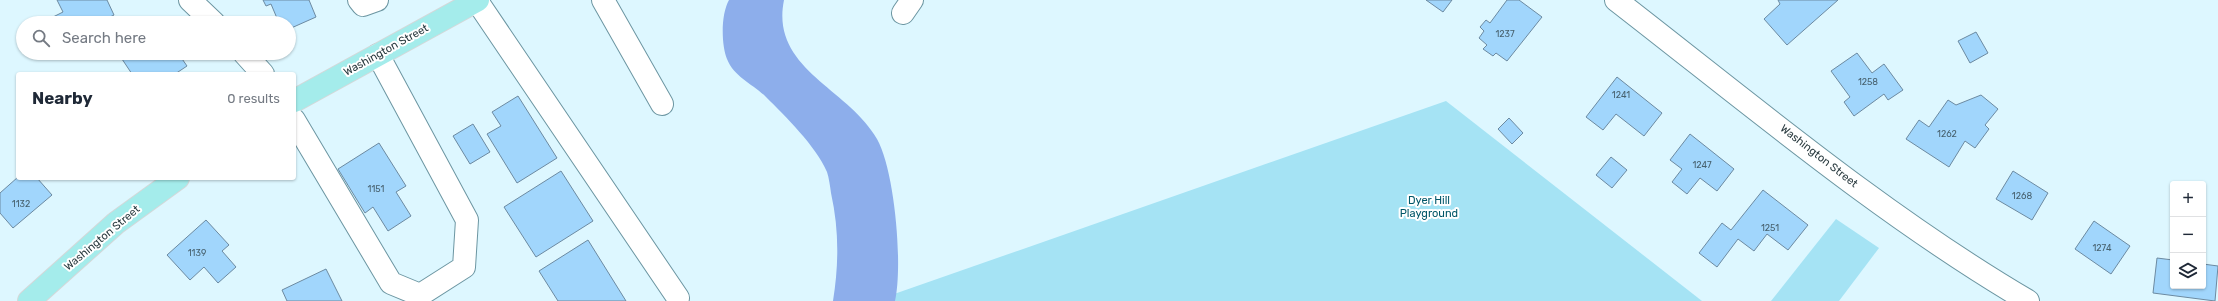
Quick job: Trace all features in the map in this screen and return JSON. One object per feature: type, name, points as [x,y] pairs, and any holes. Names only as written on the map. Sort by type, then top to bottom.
[{"type":"main road","name":"Washington Street","points":[[296,99],[477,0]]},
{"type":"main road","name":"Washington Street","points":[[29,301],[116,224],[175,180]]},
{"type":"street","points":[[190,0],[207,16]]},
{"type":"street","points":[[359,0],[363,4],[377,0]]},
{"type":"street","points":[[477,0],[678,298]]},
{"type":"street","points":[[603,0],[662,104]]},
{"type":"street","name":"Washington Street","points":[[1616,0],[1867,194],[1927,236],[2028,301]]},
{"type":"street","points":[[296,123],[390,283],[420,295],[464,267],[466,220],[378,55]]},
{"type":"street","points":[[250,60],[261,72]]},
{"type":"green space","name":"Dyer Hill Playground","points":[[1446,101],[1702,301],[876,301],[877,300]]},
{"type":"green space","points":[[1836,219],[1879,248],[1839,301],[1771,301]]},
{"type":"shaded area","points":[[729,0],[784,0],[783,24],[789,44],[800,61],[814,76],[864,121],[877,139],[889,173],[896,219],[898,265],[895,301],[833,301],[837,260],[837,233],[834,206],[827,172],[816,152],[791,122],[761,92],[739,76],[730,65],[725,53],[723,37],[724,13]]},
{"type":"building","points":[[57,0],[107,0],[114,15],[55,16],[63,12]]},
{"type":"building","points":[[263,0],[309,0],[316,17],[296,26],[296,16],[276,16],[271,4],[266,6]]},
{"type":"building","points":[[1426,0],[1452,0],[1443,12]]},
{"type":"building","points":[[1507,0],[1519,0],[1542,17],[1507,61],[1496,53],[1493,56],[1483,49],[1487,45],[1479,38],[1484,31],[1480,27],[1486,20],[1490,23]]},
{"type":"building","points":[[1778,0],[1838,0],[1787,45],[1764,19],[1780,4]]},
{"type":"building","points":[[1976,32],[1988,53],[1970,63],[1958,41]]},
{"type":"building","points":[[1857,53],[1872,73],[1884,64],[1903,90],[1888,100],[1884,94],[1854,116],[1844,102],[1850,97],[1831,71]]},
{"type":"building","points":[[123,60],[183,60],[187,66],[178,72],[131,72]]},
{"type":"building","points":[[1617,77],[1662,113],[1644,136],[1616,114],[1603,130],[1586,117]]},
{"type":"building","points":[[1981,95],[1998,109],[1985,125],[1989,129],[1975,148],[1965,141],[1949,167],[1906,139],[1919,120],[1929,127],[1948,100],[1956,105]]},
{"type":"building","points":[[518,96],[557,158],[517,183],[487,134],[501,126],[492,112]]},
{"type":"building","points":[[1509,118],[1523,133],[1512,144],[1498,129]]},
{"type":"building","points":[[473,124],[490,152],[470,164],[453,136]]},
{"type":"building","points":[[1690,134],[1734,169],[1717,191],[1700,178],[1687,194],[1672,182],[1682,169],[1670,160]]},
{"type":"building","points":[[379,143],[406,186],[396,192],[411,216],[388,231],[373,207],[365,213],[338,169]]},
{"type":"building","points":[[1611,157],[1627,170],[1612,188],[1596,175]]},
{"type":"building","points":[[561,171],[593,221],[536,257],[504,207]]},
{"type":"building","points":[[2013,171],[2048,193],[2032,220],[1996,199]]},
{"type":"building","points":[[16,179],[16,180],[39,180],[52,195],[13,228],[0,213],[0,193]]},
{"type":"building","points":[[1763,190],[1808,225],[1788,250],[1767,234],[1754,251],[1738,239],[1717,267],[1699,253],[1722,223],[1731,230]]},
{"type":"building","points":[[206,220],[229,245],[222,251],[236,267],[218,283],[204,267],[190,280],[167,255]]},
{"type":"building","points":[[2094,221],[2130,246],[2111,274],[2075,249]]},
{"type":"building","points":[[588,240],[626,301],[558,301],[539,271]]},
{"type":"building","points":[[2157,258],[2170,260],[2170,289],[2206,289],[2206,264],[2218,266],[2215,301],[2153,293]]},
{"type":"building","points":[[326,269],[342,301],[287,301],[282,290]]}]
